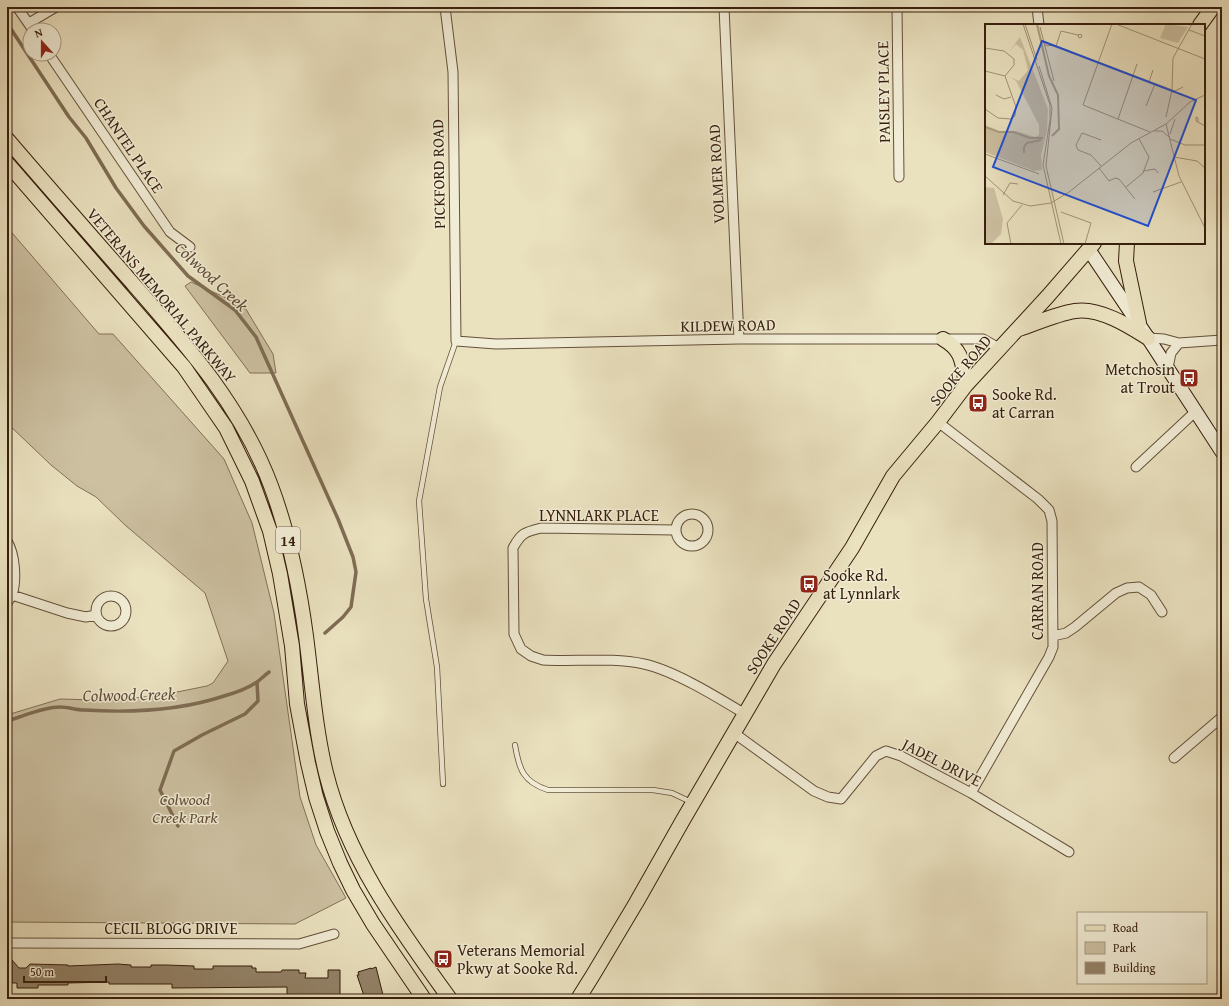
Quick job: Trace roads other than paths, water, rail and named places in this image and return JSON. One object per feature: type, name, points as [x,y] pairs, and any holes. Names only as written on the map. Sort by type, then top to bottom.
[{"type":"main road","points":[[1201,24],[1213,7]]},
{"type":"main road","name":"VETERANS MEMORIAL PARKWAY","points":[[7,139],[174,331],[205,369],[228,401],[252,444],[270,484],[285,528],[295,569],[306,634],[320,744],[335,803],[360,862],[378,893],[421,959],[450,999]]},
{"type":"main road","name":"VETERANS MEMORIAL PARKWAY","points":[[7,163],[184,366],[226,428],[252,481],[270,531],[280,574],[292,646],[298,704],[304,741],[316,797],[327,831],[350,883],[373,924],[424,999]]},
{"type":"main road","points":[[1127,244],[1126,261],[1139,324]]},
{"type":"main road","points":[[1091,247],[1222,452]]},
{"type":"main road","name":"SOOKE ROAD","points":[[578,999],[636,904],[774,664],[852,548],[892,476],[938,422],[966,385],[1091,247]]},
{"type":"main road","points":[[1017,330],[1076,311],[1090,311],[1107,316],[1148,338]]},
{"type":"main road","points":[[943,340],[956,348],[959,353],[966,385]]},
{"type":"street","points":[[17,7],[28,22]]},
{"type":"street","points":[[37,22],[56,7]]},
{"type":"street","name":"PICKFORD ROAD","points":[[445,7],[453,72],[456,341]]},
{"type":"street","name":"VOLMER ROAD","points":[[724,7],[739,339]]},
{"type":"street","name":"PAISLEY PLACE","points":[[897,7],[899,177]]},
{"type":"street","points":[[1037,7],[1039,24]]},
{"type":"street","name":"CHANTEL PLACE","points":[[54,62],[170,232],[190,247]]},
{"type":"street","points":[[1148,338],[1164,339],[1179,343],[1222,340]]},
{"type":"street","name":"KILDEW ROAD","points":[[456,341],[496,344],[739,339],[983,339],[999,348]]},
{"type":"street","points":[[1168,368],[1172,352],[1179,343]]},
{"type":"street","points":[[1136,468],[1196,411]]},
{"type":"street","name":"CARRAN ROAD","points":[[938,422],[1038,499],[1049,510],[1052,521],[1053,647],[1049,657],[971,793]]},
{"type":"street","name":"LYNNLARK PLACE","points":[[675,530],[541,528],[527,531],[519,537],[513,548],[514,634],[521,649],[531,656],[543,660],[644,664],[667,672],[745,714]]},
{"type":"street","points":[[7,541],[10,546],[15,567],[10,599],[86,617],[96,615]]},
{"type":"street","points":[[1053,636],[1066,633],[1116,593],[1127,588],[1139,587],[1151,595],[1162,612]]},
{"type":"street","points":[[1174,758],[1222,717]]},
{"type":"street","name":"JADEL DRIVE","points":[[734,733],[814,791],[828,797],[841,799],[876,756],[886,751],[901,756],[971,793],[1069,852]]},
{"type":"street","name":"CECIL BLOGG DRIVE","points":[[7,943],[299,944],[334,934]]},
{"type":"lane","points":[[443,784],[437,667],[426,599],[419,501],[440,388],[456,341]]},
{"type":"lane","points":[[226,428],[239,421]]},
{"type":"lane","points":[[514,745],[524,774],[532,784],[538,787],[548,790],[653,790],[672,793],[693,803]]},
{"type":"waterway","name":"Colwood Creek","points":[[7,23],[69,117],[86,138],[116,188],[144,226],[188,276],[235,310],[256,337],[338,519],[353,557],[356,572],[351,607],[343,617],[325,633]]},
{"type":"waterway","name":"Colwood Creek","points":[[7,721],[54,707],[81,710],[137,711],[190,705],[232,694],[249,687],[269,672]]},
{"type":"waterway","points":[[178,826],[160,790],[174,751],[202,735],[245,714],[258,701],[257,682]]},
{"type":"place","name":"Metchosin at Trout","points":[[1189,378]]},
{"type":"place","name":"Sooke Rd. at Carran","points":[[978,403]]},
{"type":"place","name":"Sooke Rd. at Lynnlark","points":[[809,584]]},
{"type":"place","name":"Veterans Memorial Pkwy at Sooke Rd.","points":[[443,959]]},
{"type":"park label","name":"Colwood Creek Park","points":[[185,808]]}]
